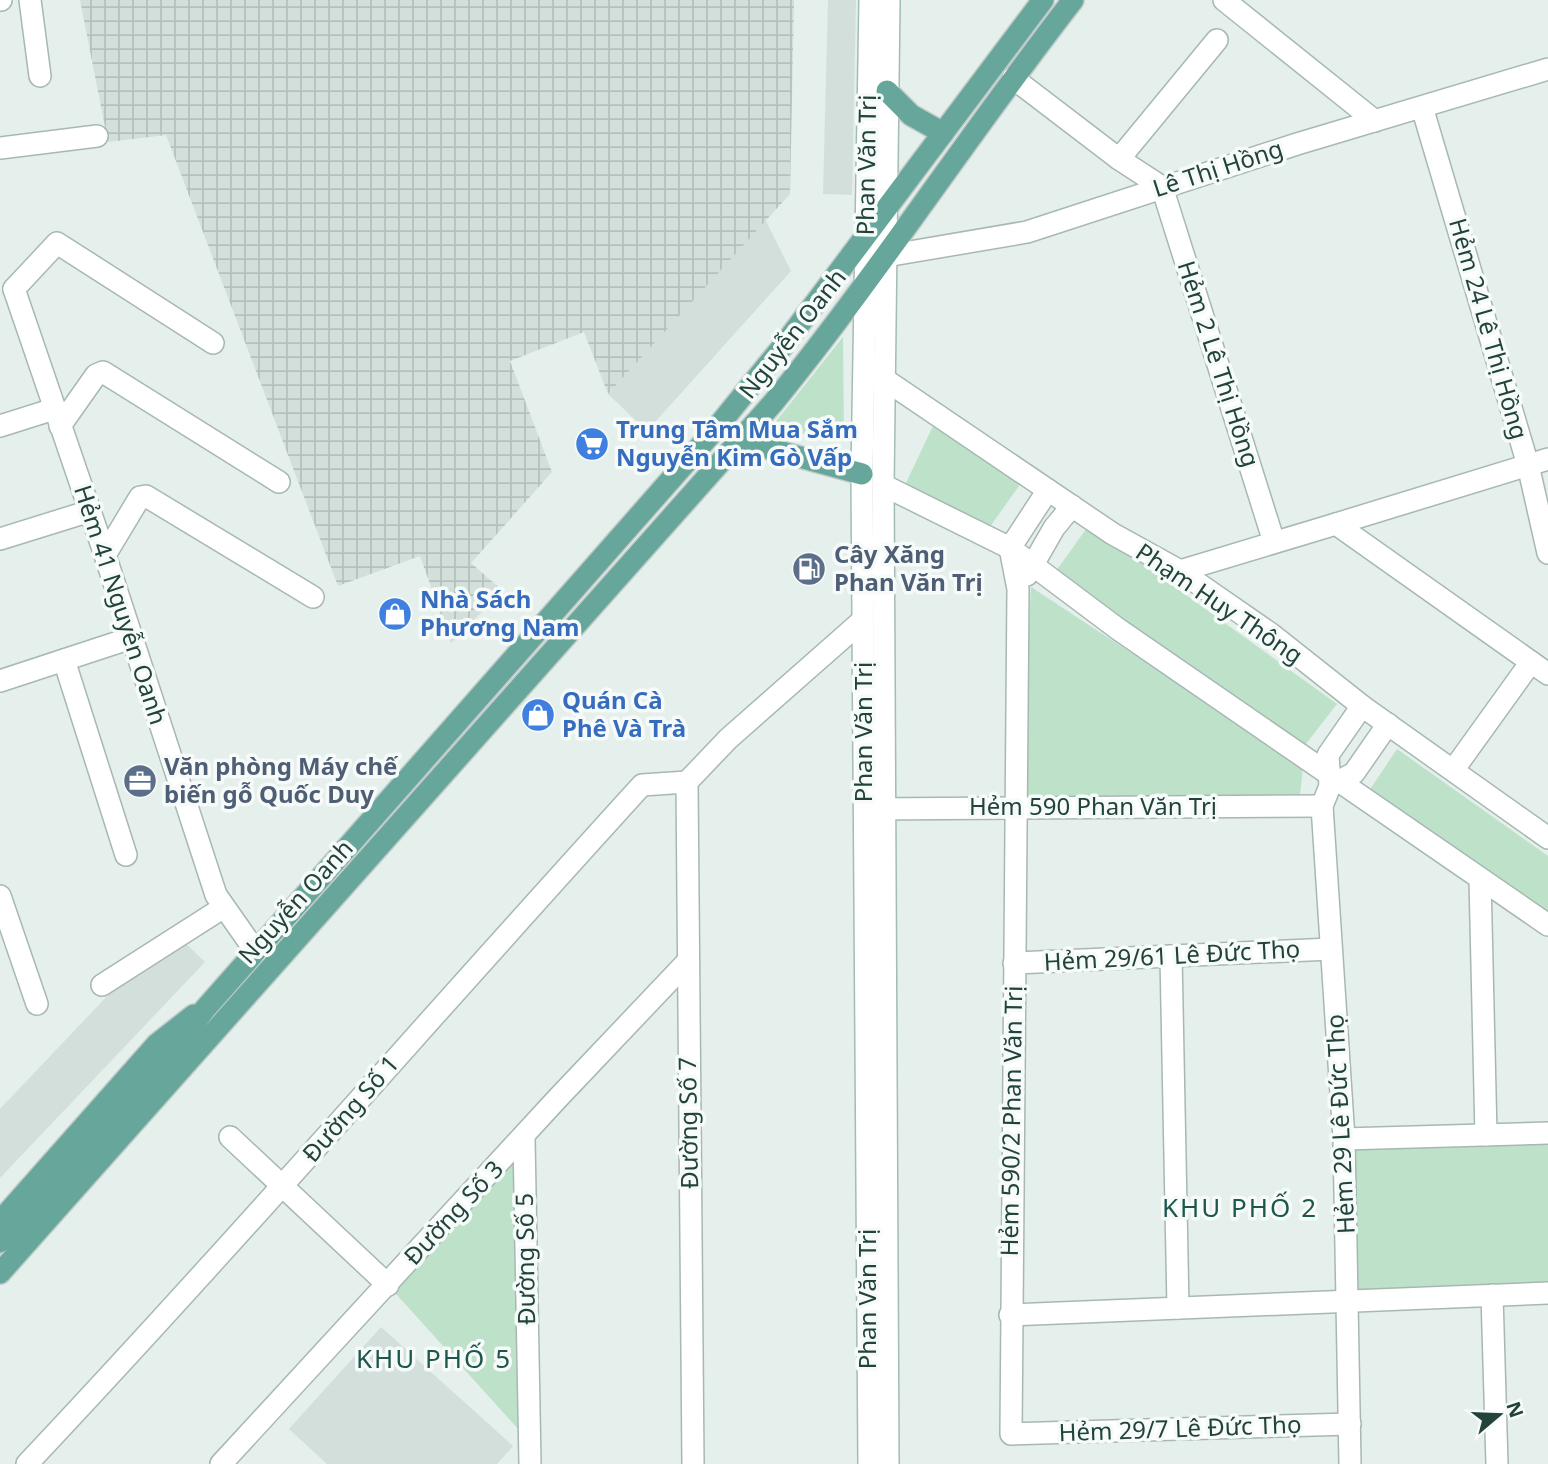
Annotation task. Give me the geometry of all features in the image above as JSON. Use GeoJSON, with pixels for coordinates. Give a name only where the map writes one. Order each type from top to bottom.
{"type":"FeatureCollection","features":[{"type":"Feature","properties":{"kind":"main road","name":"Nguyễn Oanh"},"geometry":{"type":"LineString","coordinates":[[176,1063],[205,1009],[718,426],[866,236],[1043,0]]}},
{"type":"Feature","properties":{"kind":"main road","name":"Nguyễn Oanh"},"geometry":{"type":"LineString","coordinates":[[176,1063],[221,1026],[741,441],[865,285],[1013,78],[1073,0]]}},
{"type":"Feature","properties":{"kind":"main road"},"geometry":{"type":"LineString","coordinates":[[887,91],[911,115],[943,133]]}},
{"type":"Feature","properties":{"kind":"main road"},"geometry":{"type":"LineString","coordinates":[[741,441],[862,474]]}},
{"type":"Feature","properties":{"kind":"main road","name":"Nguyễn Oanh"},"geometry":{"type":"LineString","coordinates":[[0,1221],[157,1044],[177,1026],[205,1009]]}},
{"type":"Feature","properties":{"kind":"main road","name":"Nguyễn Oanh"},"geometry":{"type":"LineString","coordinates":[[0,1290],[191,1075],[221,1026]]}},
{"type":"Feature","properties":{"kind":"main road"},"geometry":{"type":"LineString","coordinates":[[0,1242],[176,1063]]}},
{"type":"Feature","properties":{"kind":"main road"},"geometry":{"type":"LineString","coordinates":[[0,1273],[176,1063]]}},
{"type":"Feature","properties":{"kind":"street"},"geometry":{"type":"LineString","coordinates":[[30,0],[40,76]]}},
{"type":"Feature","properties":{"kind":"street","name":"Phan Văn Trị"},"geometry":{"type":"LineString","coordinates":[[870,0],[862,474],[863,621],[874,809],[888,1464]]}},
{"type":"Feature","properties":{"kind":"street","name":"Phan Văn Trị"},"geometry":{"type":"LineString","coordinates":[[869,1464],[874,809],[883,485],[889,0]]}},
{"type":"Feature","properties":{"kind":"street"},"geometry":{"type":"LineString","coordinates":[[1224,0],[1375,121]]}},
{"type":"Feature","properties":{"kind":"street"},"geometry":{"type":"LineString","coordinates":[[1119,159],[1217,40]]}},
{"type":"Feature","properties":{"kind":"street","name":"Lê Thị Hồng"},"geometry":{"type":"LineString","coordinates":[[886,256],[1027,232],[1162,187],[1548,69]]}},
{"type":"Feature","properties":{"kind":"street"},"geometry":{"type":"LineString","coordinates":[[1013,78],[1119,159],[1162,187]]}},
{"type":"Feature","properties":{"kind":"street","name":"Hẻm 24 Lê Thị Hồng"},"geometry":{"type":"LineString","coordinates":[[1422,107],[1538,462],[1548,553]]}},
{"type":"Feature","properties":{"kind":"street"},"geometry":{"type":"LineString","coordinates":[[0,148],[97,136]]}},
{"type":"Feature","properties":{"kind":"street","name":"Hẻm 2 Lê Thị Hồng"},"geometry":{"type":"LineString","coordinates":[[1162,187],[1275,542]]}},
{"type":"Feature","properties":{"kind":"street"},"geometry":{"type":"LineString","coordinates":[[7,291],[57,243],[213,344]]}},
{"type":"Feature","properties":{"kind":"street","name":"Hẻm 41 Nguyễn Oanh"},"geometry":{"type":"LineString","coordinates":[[7,291],[57,417],[90,511],[216,895],[256,952]]}},
{"type":"Feature","properties":{"kind":"street"},"geometry":{"type":"LineString","coordinates":[[0,426],[57,417],[96,375],[103,372],[279,482]]}},
{"type":"Feature","properties":{"kind":"street","name":"Phạm Huy Thông"},"geometry":{"type":"LineString","coordinates":[[884,379],[1113,534],[1180,571],[1271,634],[1362,706],[1548,838]]}},
{"type":"Feature","properties":{"kind":"street"},"geometry":{"type":"LineString","coordinates":[[1180,571],[1538,462]]}},
{"type":"Feature","properties":{"kind":"street"},"geometry":{"type":"LineString","coordinates":[[883,485],[1010,548],[1118,629],[1333,781],[1548,925]]}},
{"type":"Feature","properties":{"kind":"street"},"geometry":{"type":"LineString","coordinates":[[1010,548],[1048,490]]}},
{"type":"Feature","properties":{"kind":"street"},"geometry":{"type":"LineString","coordinates":[[105,555],[140,497],[146,496],[313,597]]}},
{"type":"Feature","properties":{"kind":"street"},"geometry":{"type":"LineString","coordinates":[[1018,589],[1054,528],[1072,506]]}},
{"type":"Feature","properties":{"kind":"street"},"geometry":{"type":"LineString","coordinates":[[0,539],[90,511]]}},
{"type":"Feature","properties":{"kind":"street"},"geometry":{"type":"LineString","coordinates":[[1336,523],[1540,668],[1454,769]]}},
{"type":"Feature","properties":{"kind":"street","name":"Hẻm 590/2 Phan Văn Trị"},"geometry":{"type":"LineString","coordinates":[[1010,548],[1018,589],[1011,1434]]}},
{"type":"Feature","properties":{"kind":"street"},"geometry":{"type":"LineString","coordinates":[[687,782],[728,739],[863,621]]}},
{"type":"Feature","properties":{"kind":"street"},"geometry":{"type":"LineString","coordinates":[[0,681],[131,638]]}},
{"type":"Feature","properties":{"kind":"street"},"geometry":{"type":"LineString","coordinates":[[64,660],[126,855]]}},
{"type":"Feature","properties":{"kind":"street"},"geometry":{"type":"LineString","coordinates":[[1333,781],[1328,755],[1362,706]]}},
{"type":"Feature","properties":{"kind":"street"},"geometry":{"type":"LineString","coordinates":[[1333,781],[1354,773],[1388,724]]}},
{"type":"Feature","properties":{"kind":"street","name":"Hẻm 29 Lê Đức Thọ"},"geometry":{"type":"LineString","coordinates":[[1333,781],[1322,806],[1344,1139],[1350,1464]]}},
{"type":"Feature","properties":{"kind":"street","name":"Đường Số 7"},"geometry":{"type":"LineString","coordinates":[[687,782],[693,1464]]}},
{"type":"Feature","properties":{"kind":"street","name":"Đường Số 1"},"geometry":{"type":"LineString","coordinates":[[27,1464],[284,1185],[448,998],[642,785],[687,782]]}},
{"type":"Feature","properties":{"kind":"street","name":"Hẻm 590 Phan Văn Trị"},"geometry":{"type":"LineString","coordinates":[[874,809],[1322,806]]}},
{"type":"Feature","properties":{"kind":"street"},"geometry":{"type":"LineString","coordinates":[[1480,879],[1486,1135]]}},
{"type":"Feature","properties":{"kind":"street"},"geometry":{"type":"LineString","coordinates":[[0,896],[37,1004]]}},
{"type":"Feature","properties":{"kind":"street"},"geometry":{"type":"LineString","coordinates":[[102,985],[224,907]]}},
{"type":"Feature","properties":{"kind":"street","name":"Hẻm 29/61 Lê Đức Thọ"},"geometry":{"type":"LineString","coordinates":[[1014,963],[1331,949]]}},
{"type":"Feature","properties":{"kind":"street"},"geometry":{"type":"LineString","coordinates":[[1171,956],[1178,1308]]}},
{"type":"Feature","properties":{"kind":"street","name":"Đường Số 3"},"geometry":{"type":"LineString","coordinates":[[221,1464],[524,1138],[556,1099],[687,962]]}},
{"type":"Feature","properties":{"kind":"street"},"geometry":{"type":"LineString","coordinates":[[1344,1139],[1548,1133]]}},
{"type":"Feature","properties":{"kind":"street"},"geometry":{"type":"LineString","coordinates":[[230,1137],[388,1284]]}},
{"type":"Feature","properties":{"kind":"street","name":"Đường Số 5"},"geometry":{"type":"LineString","coordinates":[[524,1138],[530,1464]]}},
{"type":"Feature","properties":{"kind":"street"},"geometry":{"type":"LineString","coordinates":[[1010,1315],[1548,1293]]}},
{"type":"Feature","properties":{"kind":"street"},"geometry":{"type":"LineString","coordinates":[[1492,1295],[1497,1464]]}},
{"type":"Feature","properties":{"kind":"street","name":"Hẻm 29/7 Lê Đức Thọ"},"geometry":{"type":"LineString","coordinates":[[1011,1434],[1350,1424]]}},
{"type":"Feature","properties":{"kind":"shaded area"},"geometry":{"type":"Polygon","coordinates":[[[80,0],[794,0],[790,194],[608,394],[584,332],[510,361],[552,472],[471,563],[503,591],[451,643],[420,556],[338,586],[166,135],[108,142],[80,0]]]}},
{"type":"Feature","properties":{"kind":"shaded area"},"geometry":{"type":"Polygon","coordinates":[[[828,0],[856,0],[852,195],[823,194],[828,0]]]}},
{"type":"Feature","properties":{"kind":"shaded area"},"geometry":{"type":"Polygon","coordinates":[[[765,219],[791,271],[647,431],[608,394],[765,219]]]}},
{"type":"Feature","properties":{"kind":"shaded area"},"geometry":{"type":"Polygon","coordinates":[[[171,929],[205,962],[0,1178],[0,1109],[171,929]]]}},
{"type":"Feature","properties":{"kind":"shaded area"},"geometry":{"type":"Polygon","coordinates":[[[381,1327],[513,1446],[497,1464],[327,1464],[289,1429],[381,1327]]]}},
{"type":"Feature","properties":{"kind":"green space"},"geometry":{"type":"Polygon","coordinates":[[[843,337],[844,440],[770,429],[843,337]]]}},
{"type":"Feature","properties":{"kind":"green space"},"geometry":{"type":"Polygon","coordinates":[[[934,424],[1024,479],[989,528],[905,485],[934,424]]]}},
{"type":"Feature","properties":{"kind":"green space"},"geometry":{"type":"Polygon","coordinates":[[[1089,525],[1337,704],[1302,749],[1056,571],[1089,525]]]}},
{"type":"Feature","properties":{"kind":"green space"},"geometry":{"type":"Polygon","coordinates":[[[1031,587],[1303,766],[1300,796],[1020,799],[1031,587]]]}},
{"type":"Feature","properties":{"kind":"green space"},"geometry":{"type":"Polygon","coordinates":[[[1397,749],[1548,856],[1548,918],[1367,794],[1397,749]]]}},
{"type":"Feature","properties":{"kind":"green space"},"geometry":{"type":"Polygon","coordinates":[[[1548,1133],[1548,1293],[1349,1301],[1344,1139],[1548,1133]]]}},
{"type":"Feature","properties":{"kind":"green space"},"geometry":{"type":"Polygon","coordinates":[[[524,1138],[530,1442],[388,1285],[524,1138]]]}},
{"type":"Feature","properties":{"kind":"place","name":"Trung Tâm Mua Sắm Nguyễn Kim Gò Vấp"},"geometry":{"type":"Point","coordinates":[592,444]}},
{"type":"Feature","properties":{"kind":"place","name":"Cây Xăng Phan Văn Trị"},"geometry":{"type":"Point","coordinates":[809,569]}},
{"type":"Feature","properties":{"kind":"place","name":"Nhà Sách Phương Nam"},"geometry":{"type":"Point","coordinates":[395,614]}},
{"type":"Feature","properties":{"kind":"place","name":"Quán Cà Phê Và Trà"},"geometry":{"type":"Point","coordinates":[538,715]}},
{"type":"Feature","properties":{"kind":"place","name":"Văn phòng Máy chế biến gỗ Quốc Duy"},"geometry":{"type":"Point","coordinates":[140,781]}},
{"type":"Feature","properties":{"kind":"district","name":"KHU PHỐ 2"},"geometry":{"type":"Point","coordinates":[1240,1208]}},
{"type":"Feature","properties":{"kind":"district","name":"KHU PHỐ 5"},"geometry":{"type":"Point","coordinates":[434,1359]}}]}
